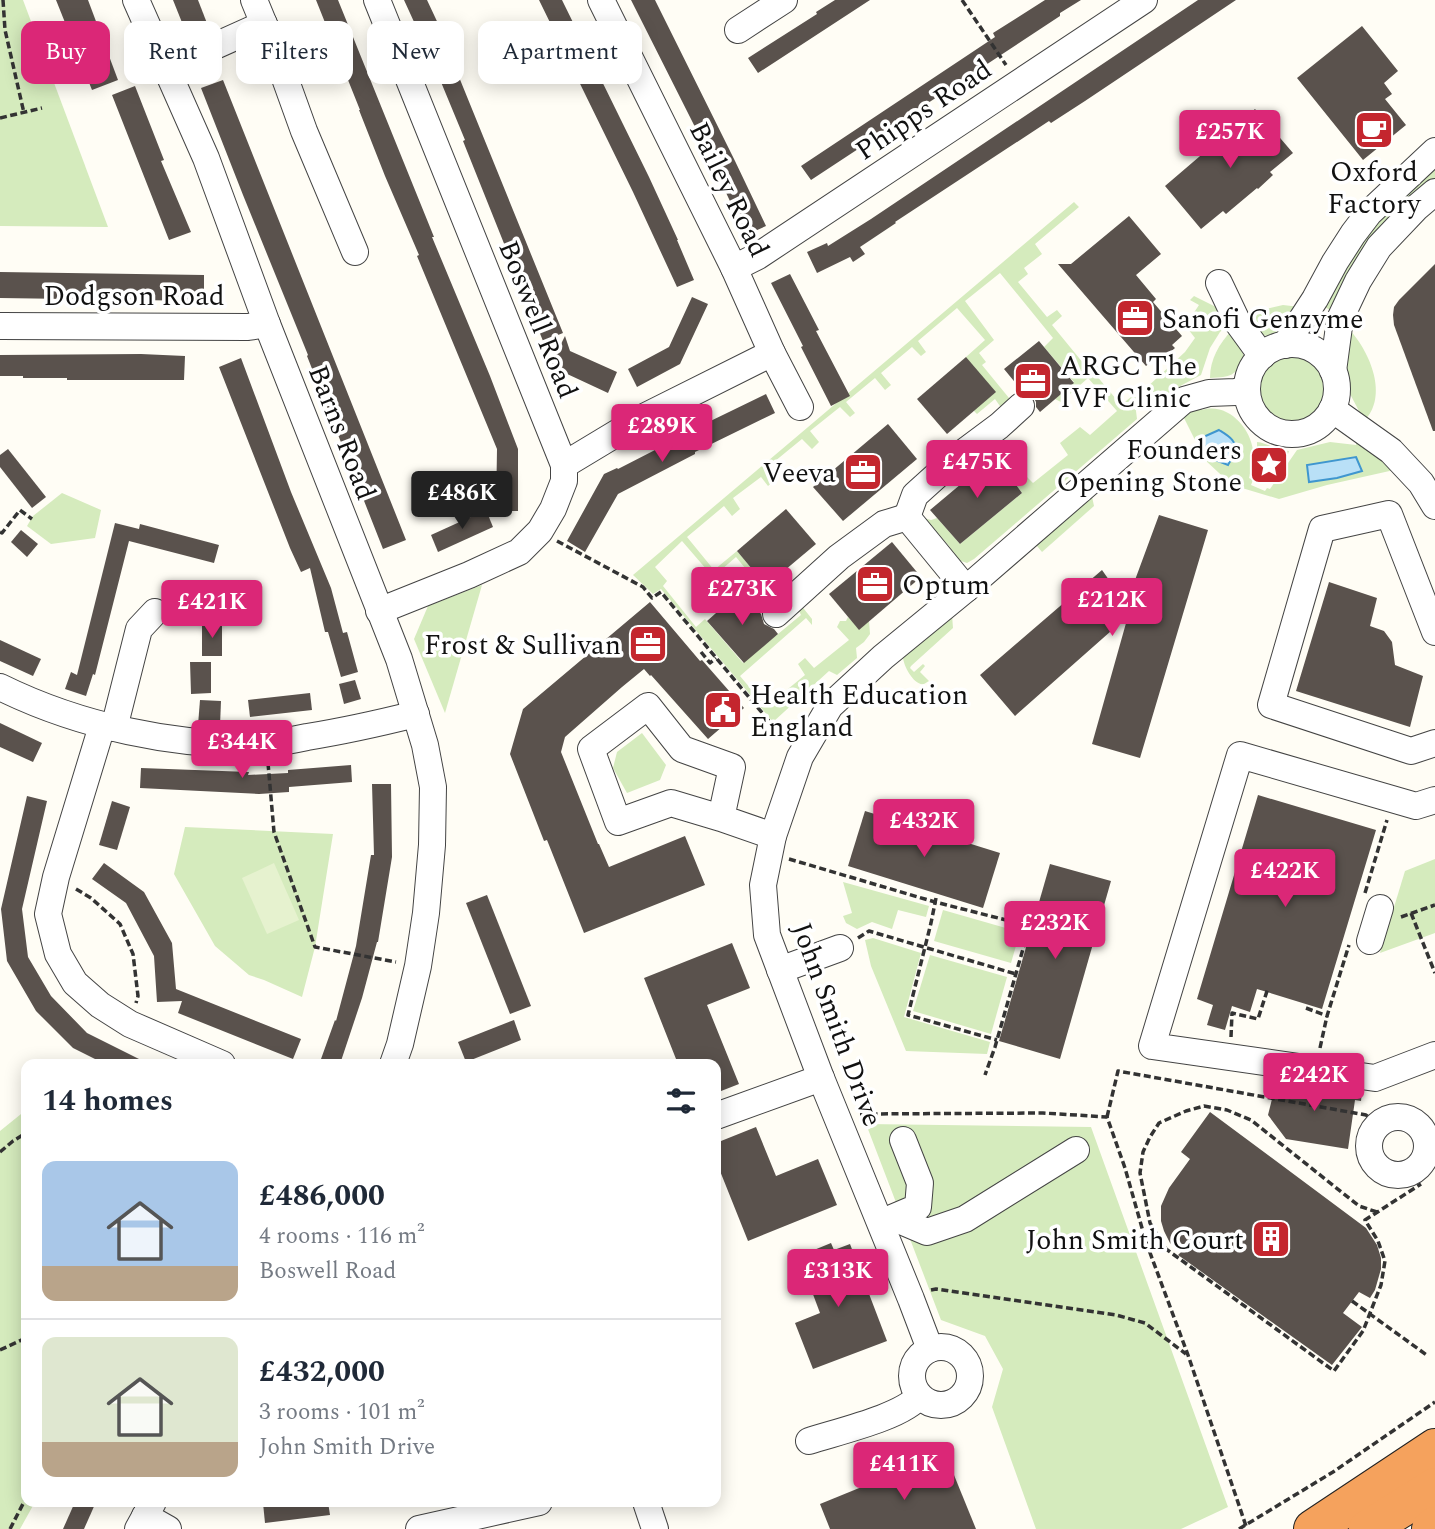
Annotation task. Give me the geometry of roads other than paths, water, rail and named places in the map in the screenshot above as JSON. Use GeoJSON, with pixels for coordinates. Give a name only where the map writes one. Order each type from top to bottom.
{"type":"FeatureCollection","features":[{"type":"Feature","properties":{"kind":"highway"},"geometry":{"type":"LineString","coordinates":[[1313,1529],[1435,1448]]}},
{"type":"Feature","properties":{"kind":"highway"},"geometry":{"type":"LineString","coordinates":[[1368,1529],[1435,1487]]}},
{"type":"Feature","properties":{"kind":"street","name":"Barns Road"},"geometry":{"type":"LineString","coordinates":[[136,0],[145,21]]}},
{"type":"Feature","properties":{"kind":"street"},"geometry":{"type":"LineString","coordinates":[[254,0],[263,21]]}},
{"type":"Feature","properties":{"kind":"street","name":"Boswell Road"},"geometry":{"type":"LineString","coordinates":[[377,0],[564,465]]}},
{"type":"Feature","properties":{"kind":"street","name":"Bailey Road"},"geometry":{"type":"LineString","coordinates":[[601,0],[800,407]]}},
{"type":"Feature","properties":{"kind":"street"},"geometry":{"type":"LineString","coordinates":[[738,30],[783,0]]}},
{"type":"Feature","properties":{"kind":"street","name":"Phipps Road"},"geometry":{"type":"LineString","coordinates":[[734,268],[758,256],[1144,0]]}},
{"type":"Feature","properties":{"kind":"street","name":"Barns Road"},"geometry":{"type":"LineString","coordinates":[[173,84],[206,158],[267,324],[399,659],[416,714],[433,787],[432,845],[426,913],[418,966],[395,1059]]}},
{"type":"Feature","properties":{"kind":"street"},"geometry":{"type":"LineString","coordinates":[[287,84],[355,252]]}},
{"type":"Feature","properties":{"kind":"street"},"geometry":{"type":"LineString","coordinates":[[1435,151],[1369,213],[1353,234],[1311,306],[1273,350],[1256,361],[1246,389],[1247,399],[1252,411],[1271,429],[1283,434],[1297,435],[1318,426],[1332,409],[1336,388],[1333,372],[1340,319],[1358,281],[1379,247],[1435,192]]}},
{"type":"Feature","properties":{"kind":"street"},"geometry":{"type":"LineString","coordinates":[[1219,283],[1238,323],[1273,350]]}},
{"type":"Feature","properties":{"kind":"street","name":"Dodgson Road"},"geometry":{"type":"LineString","coordinates":[[0,326],[248,327],[267,324]]}},
{"type":"Feature","properties":{"kind":"street"},"geometry":{"type":"LineString","coordinates":[[1273,350],[1294,344],[1310,349],[1325,360],[1333,372]]}},
{"type":"Feature","properties":{"kind":"street"},"geometry":{"type":"LineString","coordinates":[[379,611],[519,552],[540,531],[553,509],[564,481],[564,465],[642,418],[772,353]]}},
{"type":"Feature","properties":{"kind":"street","name":"John Smith Drive"},"geometry":{"type":"LineString","coordinates":[[929,1349],[887,1220],[821,1078],[767,935],[763,885],[772,845],[800,757],[830,706],[883,657],[966,589],[1184,400],[1209,393],[1246,389]]}},
{"type":"Feature","properties":{"kind":"street"},"geometry":{"type":"LineString","coordinates":[[907,517],[915,495],[1021,406]]}},
{"type":"Feature","properties":{"kind":"street"},"geometry":{"type":"LineString","coordinates":[[1332,409],[1428,480],[1435,506]]}},
{"type":"Feature","properties":{"kind":"street"},"geometry":{"type":"LineString","coordinates":[[1435,632],[1430,601],[1389,514],[1322,529],[1271,705],[1411,751],[1435,743]]}},
{"type":"Feature","properties":{"kind":"street"},"geometry":{"type":"LineString","coordinates":[[907,517],[966,589]]}},
{"type":"Feature","properties":{"kind":"street"},"geometry":{"type":"LineString","coordinates":[[776,614],[839,557],[884,524],[907,517]]}},
{"type":"Feature","properties":{"kind":"street"},"geometry":{"type":"LineString","coordinates":[[155,612],[139,629],[56,877],[48,914],[58,954],[75,983],[100,1005],[130,1024],[210,1059]]}},
{"type":"Feature","properties":{"kind":"street"},"geometry":{"type":"LineString","coordinates":[[0,687],[26,699],[108,727],[167,738],[219,743],[266,744],[350,730],[416,714]]}},
{"type":"Feature","properties":{"kind":"street"},"geometry":{"type":"LineString","coordinates":[[721,818],[732,767],[682,749],[648,706],[591,748],[618,822],[671,803],[721,818],[772,845]]}},
{"type":"Feature","properties":{"kind":"street"},"geometry":{"type":"LineString","coordinates":[[1435,800],[1416,806],[1240,755],[1152,1046],[1375,1078],[1435,1055]]}},
{"type":"Feature","properties":{"kind":"street"},"geometry":{"type":"LineString","coordinates":[[1370,942],[1380,908]]}},
{"type":"Feature","properties":{"kind":"street"},"geometry":{"type":"LineString","coordinates":[[780,970],[840,948]]}},
{"type":"Feature","properties":{"kind":"street"},"geometry":{"type":"LineString","coordinates":[[721,1114],[821,1078]]}},
{"type":"Feature","properties":{"kind":"street"},"geometry":{"type":"LineString","coordinates":[[1375,1078],[1381,1100],[1380,1124]]}},
{"type":"Feature","properties":{"kind":"street"},"geometry":{"type":"LineString","coordinates":[[1390,1118],[1405,1118],[1430,1130],[1425,1157],[1419,1166],[1406,1174],[1396,1175],[1384,1171],[1373,1160],[1370,1138],[1380,1124],[1390,1118]]}},
{"type":"Feature","properties":{"kind":"street"},"geometry":{"type":"LineString","coordinates":[[887,1220],[918,1207],[920,1183],[903,1140]]}},
{"type":"Feature","properties":{"kind":"street"},"geometry":{"type":"LineString","coordinates":[[887,1220],[928,1232],[965,1219],[1076,1150]]}},
{"type":"Feature","properties":{"kind":"street"},"geometry":{"type":"LineString","coordinates":[[940,1346],[960,1353],[974,1354],[967,1389],[961,1397],[952,1402],[933,1404],[919,1396],[912,1383],[914,1363],[929,1349],[940,1346]]}},
{"type":"Feature","properties":{"kind":"street"},"geometry":{"type":"LineString","coordinates":[[809,1441],[893,1415],[919,1396]]}},
{"type":"Feature","properties":{"kind":"street"},"geometry":{"type":"LineString","coordinates":[[419,1529],[517,1507]]}},
{"type":"Feature","properties":{"kind":"street"},"geometry":{"type":"LineString","coordinates":[[648,1507],[656,1529]]}},
{"type":"Feature","properties":{"kind":"water"},"geometry":{"type":"Polygon","coordinates":[[[1219,430],[1232,439],[1235,446],[1234,455],[1228,465],[1210,458],[1201,438],[1219,430]]]}},
{"type":"Feature","properties":{"kind":"water"},"geometry":{"type":"Polygon","coordinates":[[[1356,457],[1362,471],[1309,482],[1307,465],[1356,457]]]}},
{"type":"Feature","properties":{"kind":"place","name":"Oxford Factory"},"geometry":{"type":"Point","coordinates":[1374,130]}},
{"type":"Feature","properties":{"kind":"place","name":"Sanofi Genzyme"},"geometry":{"type":"Point","coordinates":[1135,318]}},
{"type":"Feature","properties":{"kind":"place","name":"ARGC The IVF Clinic"},"geometry":{"type":"Point","coordinates":[1033,381]}},
{"type":"Feature","properties":{"kind":"place","name":"Founders Opening Stone"},"geometry":{"type":"Point","coordinates":[1269,465]}},
{"type":"Feature","properties":{"kind":"place","name":"Veeva"},"geometry":{"type":"Point","coordinates":[863,472]}},
{"type":"Feature","properties":{"kind":"place","name":"Optum"},"geometry":{"type":"Point","coordinates":[875,584]}},
{"type":"Feature","properties":{"kind":"place","name":"Frost & Sullivan"},"geometry":{"type":"Point","coordinates":[648,644]}},
{"type":"Feature","properties":{"kind":"place","name":"Health Education England"},"geometry":{"type":"Point","coordinates":[723,710]}},
{"type":"Feature","properties":{"kind":"place","name":"John Smith Court"},"geometry":{"type":"Point","coordinates":[1271,1239]}}]}
